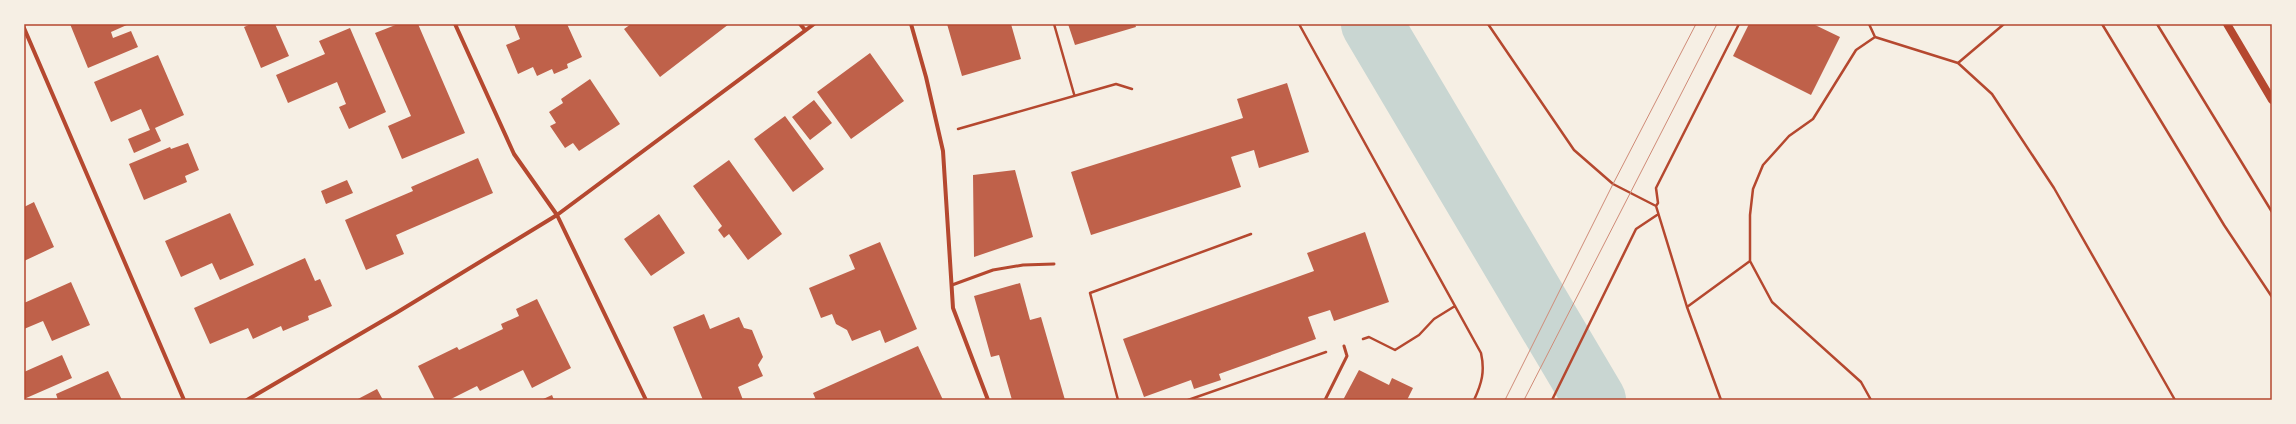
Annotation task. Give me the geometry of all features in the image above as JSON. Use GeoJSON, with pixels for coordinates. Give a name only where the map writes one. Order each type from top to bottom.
{"type":"FeatureCollection","features":[{"type":"Feature","properties":{"kind":"main road"},"geometry":{"type":"LineString","coordinates":[[2228,24],[2272,100]]}},
{"type":"Feature","properties":{"kind":"street"},"geometry":{"type":"LineString","coordinates":[[455,24],[514,154],[556,215],[646,400]]}},
{"type":"Feature","properties":{"kind":"street"},"geometry":{"type":"LineString","coordinates":[[800,24],[805,30]]}},
{"type":"Feature","properties":{"kind":"street"},"geometry":{"type":"LineString","coordinates":[[247,400],[396,313],[556,215],[814,24]]}},
{"type":"Feature","properties":{"kind":"street"},"geometry":{"type":"LineString","coordinates":[[911,24],[944,151],[953,308],[988,400]]}},
{"type":"Feature","properties":{"kind":"street"},"geometry":{"type":"LineString","coordinates":[[24,28],[184,400]]}},
{"type":"Feature","properties":{"kind":"lane"},"geometry":{"type":"LineString","coordinates":[[952,285],[993,270],[1023,265],[1054,264]]}},
{"type":"Feature","properties":{"kind":"lane"},"geometry":{"type":"LineString","coordinates":[[1325,400],[1347,356],[1344,346]]}},
{"type":"Feature","properties":{"kind":"path"},"geometry":{"type":"LineString","coordinates":[[1054,24],[1074,94]]}},
{"type":"Feature","properties":{"kind":"path"},"geometry":{"type":"LineString","coordinates":[[1299,24],[1481,353],[1484,368],[1481,386],[1474,400]]}},
{"type":"Feature","properties":{"kind":"path"},"geometry":{"type":"LineString","coordinates":[[1488,24],[1574,150],[1613,184],[1656,206]]}},
{"type":"Feature","properties":{"kind":"path"},"geometry":{"type":"LineString","coordinates":[[1721,400],[1687,307],[1657,215],[1656,206],[1658,203],[1656,188],[1739,24]]}},
{"type":"Feature","properties":{"kind":"path"},"geometry":{"type":"LineString","coordinates":[[1869,24],[1875,37],[1958,63],[1992,94],[2054,188],[2175,400]]}},
{"type":"Feature","properties":{"kind":"path"},"geometry":{"type":"LineString","coordinates":[[1958,63],[2004,24]]}},
{"type":"Feature","properties":{"kind":"path"},"geometry":{"type":"LineString","coordinates":[[2102,24],[2224,225],[2272,297]]}},
{"type":"Feature","properties":{"kind":"path"},"geometry":{"type":"LineString","coordinates":[[2157,24],[2272,212]]}},
{"type":"Feature","properties":{"kind":"path"},"geometry":{"type":"LineString","coordinates":[[1871,400],[1861,382],[1772,302],[1750,261],[1750,215],[1753,189],[1763,165],[1789,136],[1813,118],[1856,50],[1875,37]]}},
{"type":"Feature","properties":{"kind":"path"},"geometry":{"type":"LineString","coordinates":[[940,134],[1074,94],[1116,84],[1132,89]]}},
{"type":"Feature","properties":{"kind":"path"},"geometry":{"type":"LineString","coordinates":[[1552,400],[1636,229],[1657,215]]}},
{"type":"Feature","properties":{"kind":"path"},"geometry":{"type":"LineString","coordinates":[[1118,400],[1090,293],[1251,234]]}},
{"type":"Feature","properties":{"kind":"path"},"geometry":{"type":"LineString","coordinates":[[1687,307],[1750,261]]}},
{"type":"Feature","properties":{"kind":"building"},"geometry":{"type":"Polygon","coordinates":[[[70,24],[129,24],[111,32],[113,38],[131,31],[138,47],[88,68],[70,24]]]}},
{"type":"Feature","properties":{"kind":"building"},"geometry":{"type":"Polygon","coordinates":[[[251,24],[275,24],[289,56],[261,68],[244,27],[251,24]]]}},
{"type":"Feature","properties":{"kind":"building"},"geometry":{"type":"Polygon","coordinates":[[[398,24],[418,24],[465,133],[402,159],[388,126],[411,116],[375,33],[398,24]]]}},
{"type":"Feature","properties":{"kind":"building"},"geometry":{"type":"Polygon","coordinates":[[[514,24],[567,24],[582,57],[567,64],[568,68],[554,74],[552,69],[537,76],[533,67],[518,74],[506,45],[520,39],[514,24]]]}},
{"type":"Feature","properties":{"kind":"building"},"geometry":{"type":"Polygon","coordinates":[[[631,24],[729,24],[660,77],[624,29],[631,24]]]}},
{"type":"Feature","properties":{"kind":"building"},"geometry":{"type":"Polygon","coordinates":[[[947,24],[1011,24],[1021,59],[962,76],[947,24]]]}},
{"type":"Feature","properties":{"kind":"building"},"geometry":{"type":"Polygon","coordinates":[[[1068,24],[1135,24],[1136,27],[1075,45],[1068,24]]]}},
{"type":"Feature","properties":{"kind":"building"},"geometry":{"type":"Polygon","coordinates":[[[1749,24],[1813,24],[1840,37],[1811,95],[1733,56],[1749,24]]]}},
{"type":"Feature","properties":{"kind":"building"},"geometry":{"type":"Polygon","coordinates":[[[350,28],[386,112],[349,129],[339,107],[346,104],[337,82],[288,103],[276,75],[325,54],[319,41],[350,28]]]}},
{"type":"Feature","properties":{"kind":"building"},"geometry":{"type":"Polygon","coordinates":[[[870,53],[904,101],[851,139],[817,92],[870,53]]]}},
{"type":"Feature","properties":{"kind":"building"},"geometry":{"type":"Polygon","coordinates":[[[158,55],[184,115],[155,128],[161,141],[134,153],[128,139],[150,130],[141,109],[111,122],[94,82],[158,55]]]}},
{"type":"Feature","properties":{"kind":"building"},"geometry":{"type":"Polygon","coordinates":[[[590,79],[620,124],[579,151],[573,143],[565,148],[550,126],[556,123],[549,112],[563,103],[561,99],[590,79]]]}},
{"type":"Feature","properties":{"kind":"building"},"geometry":{"type":"Polygon","coordinates":[[[1287,83],[1309,152],[1259,168],[1254,150],[1231,157],[1241,187],[1091,235],[1071,172],[1243,118],[1237,99],[1287,83]]]}},
{"type":"Feature","properties":{"kind":"building"},"geometry":{"type":"Polygon","coordinates":[[[814,100],[832,123],[810,140],[792,117],[814,100]]]}},
{"type":"Feature","properties":{"kind":"building"},"geometry":{"type":"Polygon","coordinates":[[[785,116],[824,169],[793,192],[754,139],[785,116]]]}},
{"type":"Feature","properties":{"kind":"building"},"geometry":{"type":"Polygon","coordinates":[[[188,143],[199,170],[185,176],[187,182],[144,200],[129,164],[170,147],[171,149],[188,143]]]}},
{"type":"Feature","properties":{"kind":"building"},"geometry":{"type":"Polygon","coordinates":[[[478,158],[493,193],[396,235],[404,254],[366,270],[345,220],[413,191],[411,187],[478,158]]]}},
{"type":"Feature","properties":{"kind":"building"},"geometry":{"type":"Polygon","coordinates":[[[729,160],[782,234],[748,260],[729,234],[724,238],[718,230],[722,226],[693,186],[729,160]]]}},
{"type":"Feature","properties":{"kind":"building"},"geometry":{"type":"Polygon","coordinates":[[[1015,170],[1033,237],[974,257],[973,175],[1015,170]]]}},
{"type":"Feature","properties":{"kind":"building"},"geometry":{"type":"Polygon","coordinates":[[[347,180],[353,193],[326,204],[321,191],[347,180]]]}},
{"type":"Feature","properties":{"kind":"building"},"geometry":{"type":"Polygon","coordinates":[[[34,202],[54,247],[24,261],[24,207],[34,202]]]}},
{"type":"Feature","properties":{"kind":"building"},"geometry":{"type":"Polygon","coordinates":[[[230,213],[254,265],[220,280],[212,263],[181,277],[165,241],[230,213]]]}},
{"type":"Feature","properties":{"kind":"building"},"geometry":{"type":"Polygon","coordinates":[[[659,214],[685,253],[651,276],[624,239],[659,214]]]}},
{"type":"Feature","properties":{"kind":"building"},"geometry":{"type":"Polygon","coordinates":[[[1365,232],[1389,302],[1334,321],[1330,310],[1308,317],[1316,339],[1219,374],[1221,380],[1194,389],[1191,380],[1144,397],[1123,339],[1314,271],[1307,253],[1365,232]]]}},
{"type":"Feature","properties":{"kind":"building"},"geometry":{"type":"Polygon","coordinates":[[[880,242],[917,329],[885,343],[880,330],[852,341],[847,330],[836,324],[832,314],[821,318],[809,288],[855,269],[849,255],[880,242]]]}},
{"type":"Feature","properties":{"kind":"building"},"geometry":{"type":"Polygon","coordinates":[[[305,258],[315,281],[320,279],[332,306],[308,316],[309,320],[283,331],[281,326],[253,339],[248,328],[210,344],[194,308],[305,258]]]}},
{"type":"Feature","properties":{"kind":"building"},"geometry":{"type":"Polygon","coordinates":[[[71,282],[90,325],[52,341],[43,321],[24,329],[24,303],[71,282]]]}},
{"type":"Feature","properties":{"kind":"building"},"geometry":{"type":"Polygon","coordinates":[[[1020,283],[1030,320],[1041,317],[1065,400],[1012,400],[999,355],[991,357],[974,296],[1020,283]]]}},
{"type":"Feature","properties":{"kind":"building"},"geometry":{"type":"Polygon","coordinates":[[[537,299],[571,368],[532,388],[523,370],[480,391],[477,386],[449,400],[435,400],[418,366],[457,347],[459,350],[503,329],[501,324],[519,316],[516,309],[537,299]]]}},
{"type":"Feature","properties":{"kind":"building"},"geometry":{"type":"Polygon","coordinates":[[[704,314],[710,329],[739,317],[744,328],[752,330],[763,357],[758,365],[763,376],[738,387],[743,400],[703,400],[673,327],[704,314]]]}},
{"type":"Feature","properties":{"kind":"building"},"geometry":{"type":"Polygon","coordinates":[[[918,346],[943,400],[816,400],[813,393],[918,346]]]}},
{"type":"Feature","properties":{"kind":"building"},"geometry":{"type":"Polygon","coordinates":[[[62,355],[72,378],[24,399],[24,372],[62,355]]]}},
{"type":"Feature","properties":{"kind":"building"},"geometry":{"type":"Polygon","coordinates":[[[1359,370],[1389,385],[1392,378],[1413,388],[1407,400],[1343,400],[1359,370]]]}},
{"type":"Feature","properties":{"kind":"building"},"geometry":{"type":"Polygon","coordinates":[[[108,371],[122,400],[58,400],[56,394],[108,371]]]}},
{"type":"Feature","properties":{"kind":"building"},"geometry":{"type":"Polygon","coordinates":[[[377,389],[383,400],[356,400],[377,389]]]}},
{"type":"Feature","properties":{"kind":"building"},"geometry":{"type":"Polygon","coordinates":[[[552,395],[554,400],[541,400],[552,395]]]}},
{"type":"Feature","properties":{"kind":"waterway"},"geometry":{"type":"LineString","coordinates":[[1372,24],[1595,400]]}},
{"type":"Feature","properties":{"kind":"tram line"},"geometry":{"type":"LineString","coordinates":[[1505,400],[1613,184],[1696,24]]}},
{"type":"Feature","properties":{"kind":"tram line"},"geometry":{"type":"LineString","coordinates":[[1524,400],[1717,24]]}}]}
